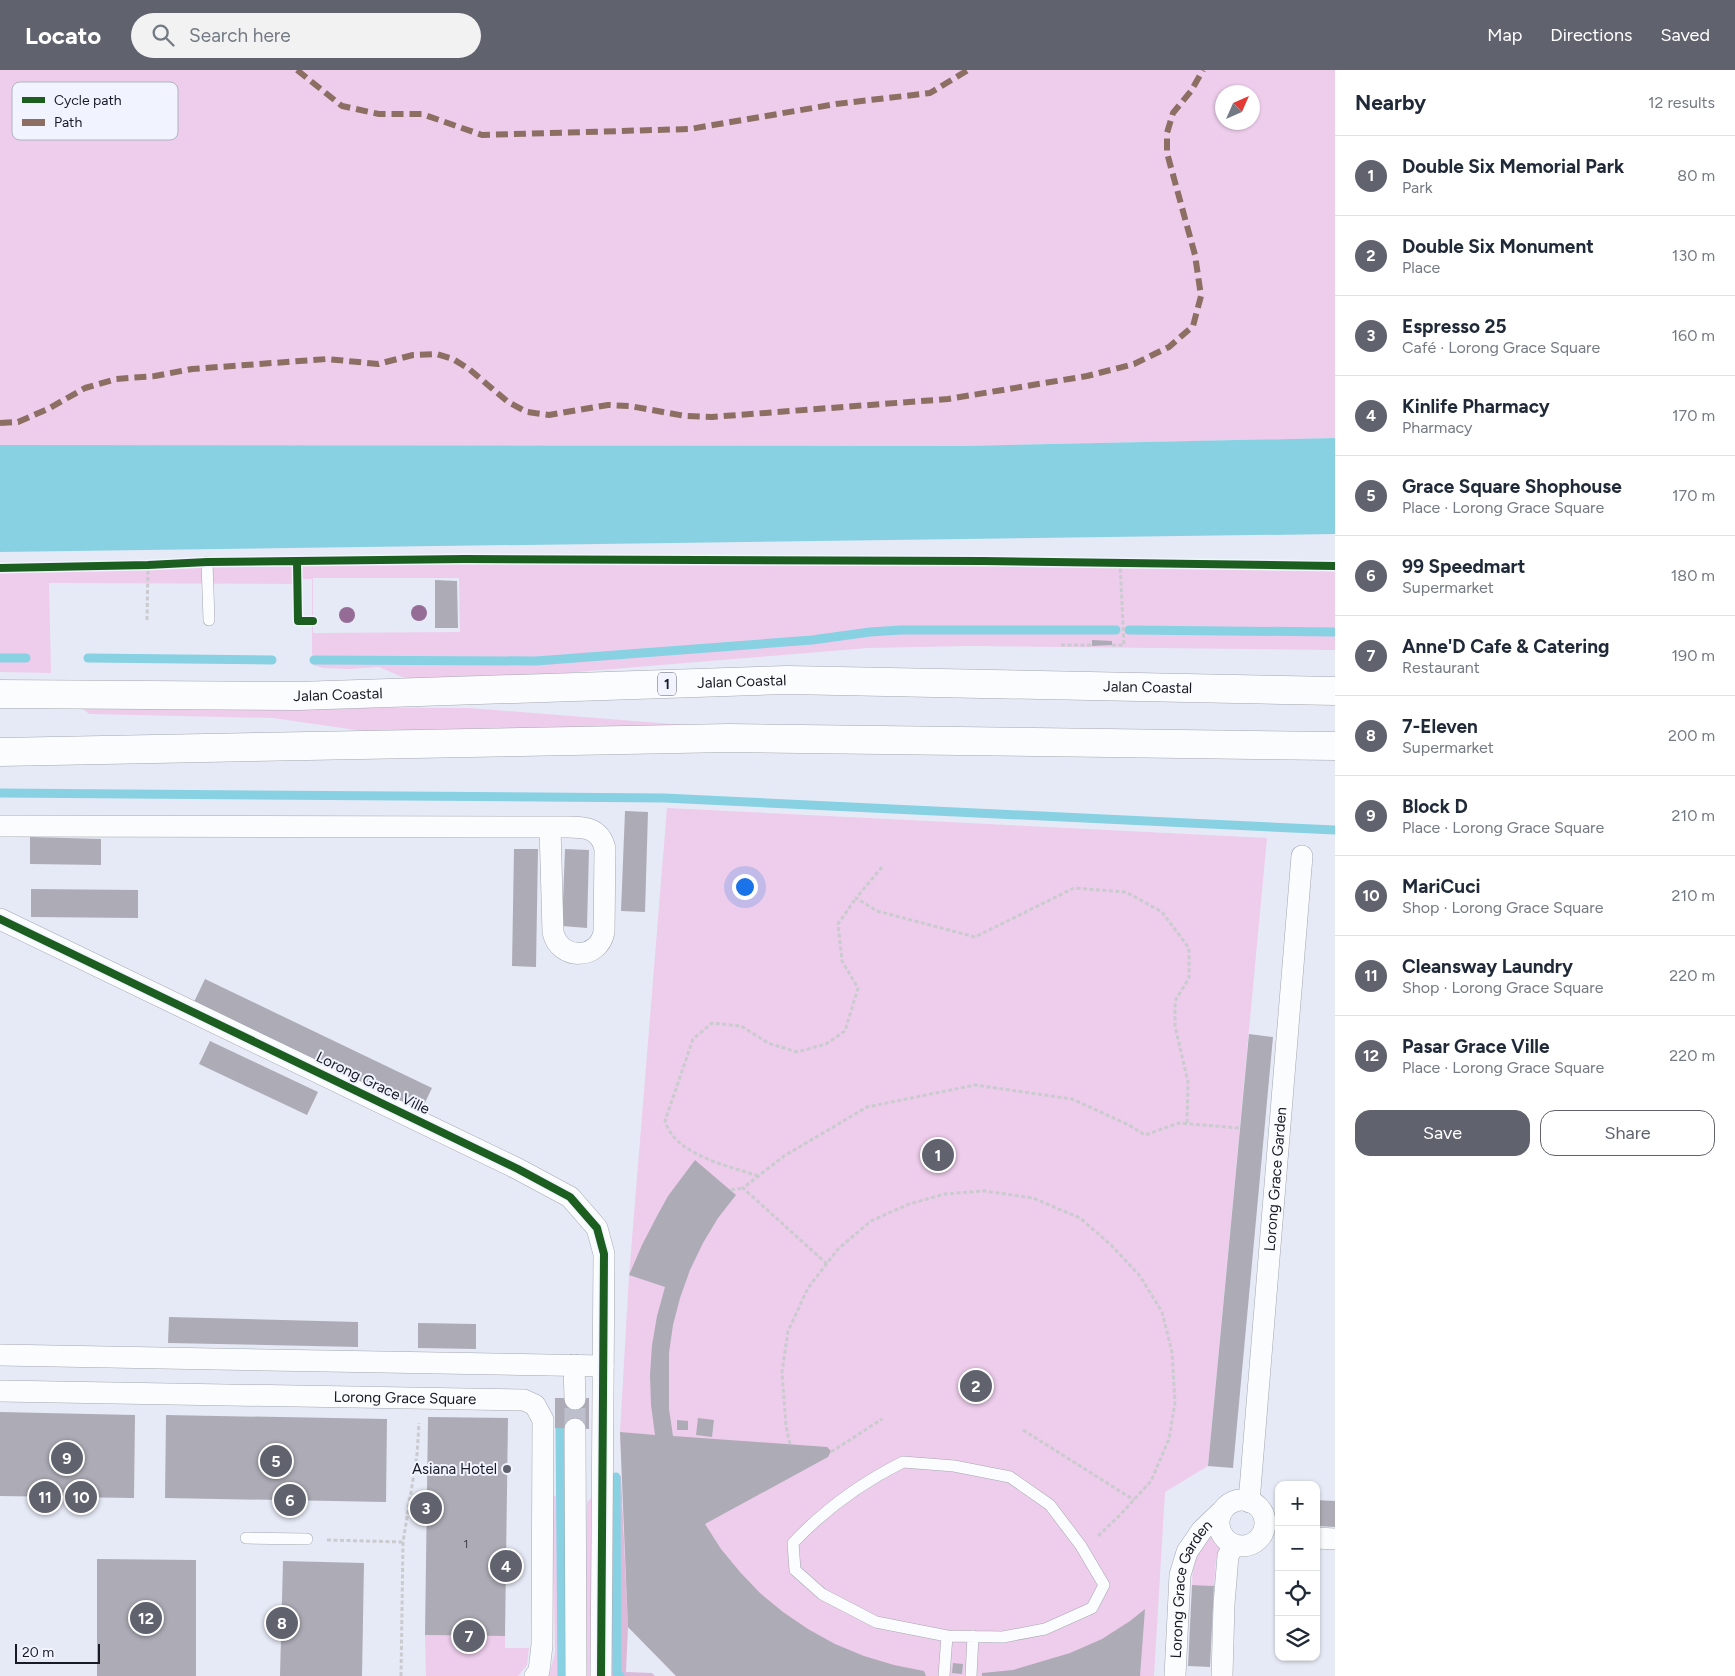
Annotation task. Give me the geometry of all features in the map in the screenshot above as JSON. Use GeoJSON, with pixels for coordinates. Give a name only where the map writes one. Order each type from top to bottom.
{"type":"FeatureCollection","features":[{"type":"Feature","properties":{"kind":"highway","name":"Jalan Coastal"},"geometry":{"type":"LineString","coordinates":[[0,694],[298,696],[788,680],[1335,691]]}},
{"type":"Feature","properties":{"kind":"highway"},"geometry":{"type":"LineString","coordinates":[[0,752],[729,738],[1335,746]]}},
{"type":"Feature","properties":{"kind":"street"},"geometry":{"type":"LineString","coordinates":[[0,826],[550,828],[591,829],[599,834],[605,849],[604,932],[598,946],[591,950],[583,952],[567,951],[560,947],[555,940],[553,932],[550,828]]}},
{"type":"Feature","properties":{"kind":"street","name":"Lorong Grace Garden"},"geometry":{"type":"LineString","coordinates":[[1249,1502],[1302,856]]}},
{"type":"Feature","properties":{"kind":"street","name":"Lorong Grace Ville"},"geometry":{"type":"LineString","coordinates":[[0,919],[518,1169],[570,1197],[597,1228],[604,1254],[601,1676]]}},
{"type":"Feature","properties":{"kind":"street"},"geometry":{"type":"LineString","coordinates":[[0,1354],[603,1366]]}},
{"type":"Feature","properties":{"kind":"street"},"geometry":{"type":"LineString","coordinates":[[574,1365],[575,1399]]}},
{"type":"Feature","properties":{"kind":"street","name":"Lorong Grace Square"},"geometry":{"type":"LineString","coordinates":[[0,1391],[524,1400],[535,1405],[543,1420],[542,1645],[538,1671],[535,1676]]}},
{"type":"Feature","properties":{"kind":"street"},"geometry":{"type":"LineString","coordinates":[[575,1429],[576,1676]]}},
{"type":"Feature","properties":{"kind":"street"},"geometry":{"type":"LineString","coordinates":[[575,1469],[603,1469]]}},
{"type":"Feature","properties":{"kind":"street","name":"Lorong Grace Garden"},"geometry":{"type":"LineString","coordinates":[[1175,1676],[1180,1575],[1187,1552],[1202,1530],[1233,1502],[1241,1500],[1255,1505],[1263,1516],[1264,1529],[1270,1536],[1242,1546],[1228,1542],[1220,1531],[1219,1524],[1222,1512]]}},
{"type":"Feature","properties":{"kind":"street"},"geometry":{"type":"LineString","coordinates":[[1320,1538],[1335,1539]]}},
{"type":"Feature","properties":{"kind":"street","name":"Lorong Grace Garden"},"geometry":{"type":"LineString","coordinates":[[1222,1676],[1224,1604],[1228,1556],[1234,1545]]}},
{"type":"Feature","properties":{"kind":"lane"},"geometry":{"type":"LineString","coordinates":[[207,562],[209,620]]}},
{"type":"Feature","properties":{"kind":"lane"},"geometry":{"type":"LineString","coordinates":[[903,1462],[954,1466],[1010,1477],[1050,1505],[1083,1549],[1104,1585],[1092,1608],[1045,1629],[1003,1637],[947,1636],[876,1622],[822,1594],[795,1570],[793,1543],[811,1523],[876,1475],[903,1462]]}},
{"type":"Feature","properties":{"kind":"lane"},"geometry":{"type":"LineString","coordinates":[[246,1538],[307,1539]]}},
{"type":"Feature","properties":{"kind":"lane"},"geometry":{"type":"LineString","coordinates":[[944,1676],[947,1636]]}},
{"type":"Feature","properties":{"kind":"lane"},"geometry":{"type":"LineString","coordinates":[[971,1676],[973,1636]]}},
{"type":"Feature","properties":{"kind":"path"},"geometry":{"type":"LineString","coordinates":[[1111,563],[1130,563]]}},
{"type":"Feature","properties":{"kind":"path"},"geometry":{"type":"LineString","coordinates":[[1112,645],[1124,645],[1120,563]]}},
{"type":"Feature","properties":{"kind":"path"},"geometry":{"type":"LineString","coordinates":[[147,620],[148,565]]}},
{"type":"Feature","properties":{"kind":"path"},"geometry":{"type":"LineString","coordinates":[[138,566],[158,565]]}},
{"type":"Feature","properties":{"kind":"path"},"geometry":{"type":"LineString","coordinates":[[1062,645],[1092,645]]}},
{"type":"Feature","properties":{"kind":"path"},"geometry":{"type":"LineString","coordinates":[[758,1176],[693,1153],[677,1142],[668,1131],[665,1121],[693,1039],[712,1023],[741,1026],[768,1043],[797,1052],[826,1044],[845,1031],[858,988],[842,961],[838,924],[856,898],[882,867]]}},
{"type":"Feature","properties":{"kind":"path"},"geometry":{"type":"LineString","coordinates":[[856,898],[877,911],[975,937],[1074,888],[1126,892],[1162,912],[1189,948],[1189,978],[1175,1001],[1175,1026],[1188,1082],[1187,1124]]}},
{"type":"Feature","properties":{"kind":"path"},"geometry":{"type":"LineString","coordinates":[[731,1190],[743,1188],[784,1156],[867,1107],[975,1085],[1072,1098],[1129,1125],[1145,1135],[1179,1123],[1239,1128]]}},
{"type":"Feature","properties":{"kind":"path"},"geometry":{"type":"LineString","coordinates":[[743,1188],[827,1264]]}},
{"type":"Feature","properties":{"kind":"path"},"geometry":{"type":"LineString","coordinates":[[790,1444],[786,1426],[782,1372],[788,1331],[808,1288],[838,1250],[871,1222],[909,1204],[945,1194],[984,1191],[1033,1198],[1080,1218],[1111,1245],[1140,1276],[1162,1312],[1172,1352],[1175,1402],[1169,1439],[1151,1481],[1120,1515],[1083,1549]]}},
{"type":"Feature","properties":{"kind":"path"},"geometry":{"type":"LineString","coordinates":[[830,1452],[882,1419]]}},
{"type":"Feature","properties":{"kind":"path"},"geometry":{"type":"LineString","coordinates":[[401,1676],[403,1542],[417,1455],[419,1421]]}},
{"type":"Feature","properties":{"kind":"path"},"geometry":{"type":"LineString","coordinates":[[1023,1430],[1134,1500]]}},
{"type":"Feature","properties":{"kind":"path"},"geometry":{"type":"LineString","coordinates":[[307,1539],[403,1542]]}},
{"type":"Feature","properties":{"kind":"shaded area"},"geometry":{"type":"Polygon","coordinates":[[[0,70],[1335,70],[1335,438],[963,446],[0,445],[0,70]]]}},
{"type":"Feature","properties":{"kind":"shaded area"},"geometry":{"type":"Polygon","coordinates":[[[466,564],[984,565],[1335,571],[1335,650],[969,646],[868,648],[535,677],[409,680],[379,667],[350,669],[323,668],[313,665],[312,579],[292,579],[292,584],[49,583],[51,673],[0,672],[0,572],[466,564]],[[313,578],[313,633],[460,632],[459,578],[313,578]]]}},
{"type":"Feature","properties":{"kind":"shaded area"},"geometry":{"type":"Polygon","coordinates":[[[79,706],[469,708],[899,742],[363,731],[273,718],[89,714],[79,706]]]}},
{"type":"Feature","properties":{"kind":"shaded area"},"geometry":{"type":"Polygon","coordinates":[[[667,808],[1267,838],[1208,1466],[1165,1492],[1154,1676],[676,1676],[628,1627],[620,1432],[629,1276],[667,808]]]}},
{"type":"Feature","properties":{"kind":"shaded area"},"geometry":{"type":"Polygon","coordinates":[[[608,1476],[621,1476],[628,1627],[626,1672],[652,1673],[655,1676],[610,1676],[608,1476]]]}},
{"type":"Feature","properties":{"kind":"shaded area"},"geometry":{"type":"Polygon","coordinates":[[[565,1495],[565,1676],[549,1676],[555,1653],[552,1496],[565,1495]]]}},
{"type":"Feature","properties":{"kind":"shaded area"},"geometry":{"type":"Polygon","coordinates":[[[591,1498],[594,1500],[593,1676],[585,1676],[587,1502],[591,1498]]]}},
{"type":"Feature","properties":{"kind":"shaded area"},"geometry":{"type":"Polygon","coordinates":[[[1211,1537],[1217,1538],[1223,1548],[1221,1554],[1216,1559],[1214,1586],[1192,1585],[1197,1552],[1205,1541],[1211,1537]]]}},
{"type":"Feature","properties":{"kind":"shaded area"},"geometry":{"type":"Polygon","coordinates":[[[425,1635],[505,1636],[505,1648],[529,1648],[527,1665],[518,1676],[426,1676],[425,1635]]]}},
{"type":"Feature","properties":{"kind":"water"},"geometry":{"type":"Polygon","coordinates":[[[1335,438],[1335,534],[0,552],[0,445],[963,446],[1335,438]]]}},
{"type":"Feature","properties":{"kind":"building"},"geometry":{"type":"Polygon","coordinates":[[[435,580],[457,581],[458,628],[435,628],[435,580]]]}},
{"type":"Feature","properties":{"kind":"building"},"geometry":{"type":"Polygon","coordinates":[[[1092,640],[1112,641],[1112,645],[1092,646],[1092,640]]]}},
{"type":"Feature","properties":{"kind":"building"},"geometry":{"type":"Polygon","coordinates":[[[625,811],[648,812],[645,912],[621,911],[625,811]]]}},
{"type":"Feature","properties":{"kind":"building"},"geometry":{"type":"Polygon","coordinates":[[[30,837],[101,839],[101,865],[30,864],[30,837]]]}},
{"type":"Feature","properties":{"kind":"building"},"geometry":{"type":"Polygon","coordinates":[[[514,849],[538,849],[536,967],[512,966],[514,849]]]}},
{"type":"Feature","properties":{"kind":"building"},"geometry":{"type":"Polygon","coordinates":[[[565,849],[589,850],[587,928],[562,926],[565,849]]]}},
{"type":"Feature","properties":{"kind":"building"},"geometry":{"type":"Polygon","coordinates":[[[31,889],[138,890],[138,918],[31,917],[31,889]]]}},
{"type":"Feature","properties":{"kind":"building"},"geometry":{"type":"Polygon","coordinates":[[[205,979],[432,1088],[420,1113],[193,1004],[205,979]]]}},
{"type":"Feature","properties":{"kind":"building"},"geometry":{"type":"Polygon","coordinates":[[[1249,1034],[1273,1037],[1233,1468],[1208,1466],[1249,1034]]]}},
{"type":"Feature","properties":{"kind":"building"},"geometry":{"type":"Polygon","coordinates":[[[210,1041],[318,1092],[307,1115],[199,1064],[210,1041]]]}},
{"type":"Feature","properties":{"kind":"building"},"geometry":{"type":"Polygon","coordinates":[[[695,1160],[736,1195],[718,1218],[703,1243],[690,1270],[680,1298],[673,1325],[669,1353],[669,1409],[673,1436],[827,1447],[831,1451],[828,1457],[705,1524],[721,1549],[740,1572],[760,1593],[783,1612],[835,1644],[864,1656],[924,1671],[926,1676],[676,1676],[628,1627],[620,1432],[655,1435],[650,1375],[652,1345],[665,1287],[629,1275],[642,1245],[668,1196],[695,1160]]]}},
{"type":"Feature","properties":{"kind":"building"},"geometry":{"type":"Polygon","coordinates":[[[169,1317],[358,1322],[358,1347],[168,1343],[169,1317]]]}},
{"type":"Feature","properties":{"kind":"building"},"geometry":{"type":"Polygon","coordinates":[[[418,1323],[476,1324],[476,1349],[418,1348],[418,1323]]]}},
{"type":"Feature","properties":{"kind":"building"},"geometry":{"type":"Polygon","coordinates":[[[555,1398],[589,1398],[589,1429],[555,1428],[555,1398]]]}},
{"type":"Feature","properties":{"kind":"building"},"geometry":{"type":"Polygon","coordinates":[[[0,1412],[135,1415],[134,1498],[0,1496],[0,1412]]]}},
{"type":"Feature","properties":{"kind":"building"},"geometry":{"type":"Polygon","coordinates":[[[166,1415],[387,1419],[386,1502],[165,1498],[166,1415]]]}},
{"type":"Feature","properties":{"kind":"building"},"geometry":{"type":"Polygon","coordinates":[[[428,1417],[508,1418],[505,1636],[425,1635],[428,1417]]]}},
{"type":"Feature","properties":{"kind":"building"},"geometry":{"type":"Polygon","coordinates":[[[698,1418],[714,1420],[712,1437],[696,1435],[698,1418]]]}},
{"type":"Feature","properties":{"kind":"building"},"geometry":{"type":"Polygon","coordinates":[[[677,1420],[688,1421],[688,1430],[677,1430],[677,1420]]]}},
{"type":"Feature","properties":{"kind":"building"},"geometry":{"type":"Polygon","coordinates":[[[1320,1500],[1335,1501],[1335,1527],[1320,1526],[1320,1500]]]}},
{"type":"Feature","properties":{"kind":"building"},"geometry":{"type":"Polygon","coordinates":[[[97,1559],[196,1560],[196,1676],[97,1676],[97,1559]]]}},
{"type":"Feature","properties":{"kind":"building"},"geometry":{"type":"Polygon","coordinates":[[[283,1561],[364,1563],[362,1676],[280,1676],[283,1561]]]}},
{"type":"Feature","properties":{"kind":"building"},"geometry":{"type":"Polygon","coordinates":[[[1192,1585],[1214,1586],[1210,1667],[1188,1666],[1192,1585]]]}},
{"type":"Feature","properties":{"kind":"building"},"geometry":{"type":"Polygon","coordinates":[[[1145,1609],[1140,1676],[982,1676],[982,1673],[1013,1670],[1070,1653],[1102,1639],[1145,1609]]]}},
{"type":"Feature","properties":{"kind":"building"},"geometry":{"type":"Polygon","coordinates":[[[953,1663],[963,1664],[962,1674],[952,1673],[953,1663]]]}},
{"type":"Feature","properties":{"kind":"waterway"},"geometry":{"type":"LineString","coordinates":[[314,660],[536,661],[812,640],[901,630],[1116,630]]}},
{"type":"Feature","properties":{"kind":"waterway"},"geometry":{"type":"LineString","coordinates":[[1129,630],[1335,632]]}},
{"type":"Feature","properties":{"kind":"waterway"},"geometry":{"type":"LineString","coordinates":[[0,658],[26,658]]}},
{"type":"Feature","properties":{"kind":"waterway"},"geometry":{"type":"LineString","coordinates":[[88,658],[272,660]]}},
{"type":"Feature","properties":{"kind":"waterway"},"geometry":{"type":"LineString","coordinates":[[0,793],[664,798],[1335,830]]}},
{"type":"Feature","properties":{"kind":"waterway"},"geometry":{"type":"LineString","coordinates":[[560,1428],[562,1676]]}},
{"type":"Feature","properties":{"kind":"waterway"},"geometry":{"type":"LineString","coordinates":[[616,1477],[617,1673],[620,1676]]}},
{"type":"Feature","properties":{"kind":"tunnel"},"geometry":{"type":"LineString","coordinates":[[575,1399],[575,1429]]}},
{"type":"Feature","properties":{"kind":"marked path"},"geometry":{"type":"LineString","coordinates":[[297,70],[342,106],[379,114],[422,114],[482,135],[690,129],[836,104],[930,93],[968,70]]}},
{"type":"Feature","properties":{"kind":"marked path"},"geometry":{"type":"LineString","coordinates":[[0,423],[18,422],[48,409],[85,388],[116,379],[155,376],[192,369],[327,359],[378,364],[413,355],[437,354],[453,359],[469,369],[508,402],[527,412],[549,415],[608,405],[630,406],[685,416],[712,417],[948,399],[1087,376],[1134,364],[1169,347],[1193,326],[1201,296],[1195,255],[1167,153],[1167,133],[1173,113],[1191,91],[1203,70]]}},
{"type":"Feature","properties":{"kind":"cycle path"},"geometry":{"type":"LineString","coordinates":[[0,568],[207,562],[465,559],[983,561],[1335,566]]}},
{"type":"Feature","properties":{"kind":"cycle path"},"geometry":{"type":"LineString","coordinates":[[297,562],[298,621],[313,621]]}},
{"type":"Feature","properties":{"kind":"cycle path"},"geometry":{"type":"LineString","coordinates":[[0,919],[518,1169],[570,1197],[597,1228],[604,1254],[601,1676]]}},
{"type":"Feature","properties":{"kind":"place","name":"Double Six Memorial Park"},"geometry":{"type":"Point","coordinates":[938,1155]}},
{"type":"Feature","properties":{"kind":"place","name":"Double Six Monument"},"geometry":{"type":"Point","coordinates":[976,1386]}},
{"type":"Feature","properties":{"kind":"place","name":"Block D"},"geometry":{"type":"Point","coordinates":[67,1458]}},
{"type":"Feature","properties":{"kind":"place","name":"Grace Square Shophouse"},"geometry":{"type":"Point","coordinates":[276,1461]}},
{"type":"Feature","properties":{"kind":"place","name":"Asiana Hotel"},"geometry":{"type":"Point","coordinates":[507,1469]}},
{"type":"Feature","properties":{"kind":"place","name":"Cleansway Laundry"},"geometry":{"type":"Point","coordinates":[45,1497]}},
{"type":"Feature","properties":{"kind":"place","name":"MariCuci"},"geometry":{"type":"Point","coordinates":[81,1497]}},
{"type":"Feature","properties":{"kind":"place","name":"99 Speedmart"},"geometry":{"type":"Point","coordinates":[290,1500]}},
{"type":"Feature","properties":{"kind":"place","name":"Espresso 25"},"geometry":{"type":"Point","coordinates":[426,1508]}},
{"type":"Feature","properties":{"kind":"place","name":"Kinlife Pharmacy"},"geometry":{"type":"Point","coordinates":[506,1566]}},
{"type":"Feature","properties":{"kind":"place","name":"Pasar Grace Ville"},"geometry":{"type":"Point","coordinates":[146,1618]}},
{"type":"Feature","properties":{"kind":"place","name":"7-Eleven"},"geometry":{"type":"Point","coordinates":[282,1623]}},
{"type":"Feature","properties":{"kind":"place","name":"Anne'D Cafe & Catering"},"geometry":{"type":"Point","coordinates":[469,1636]}}]}
